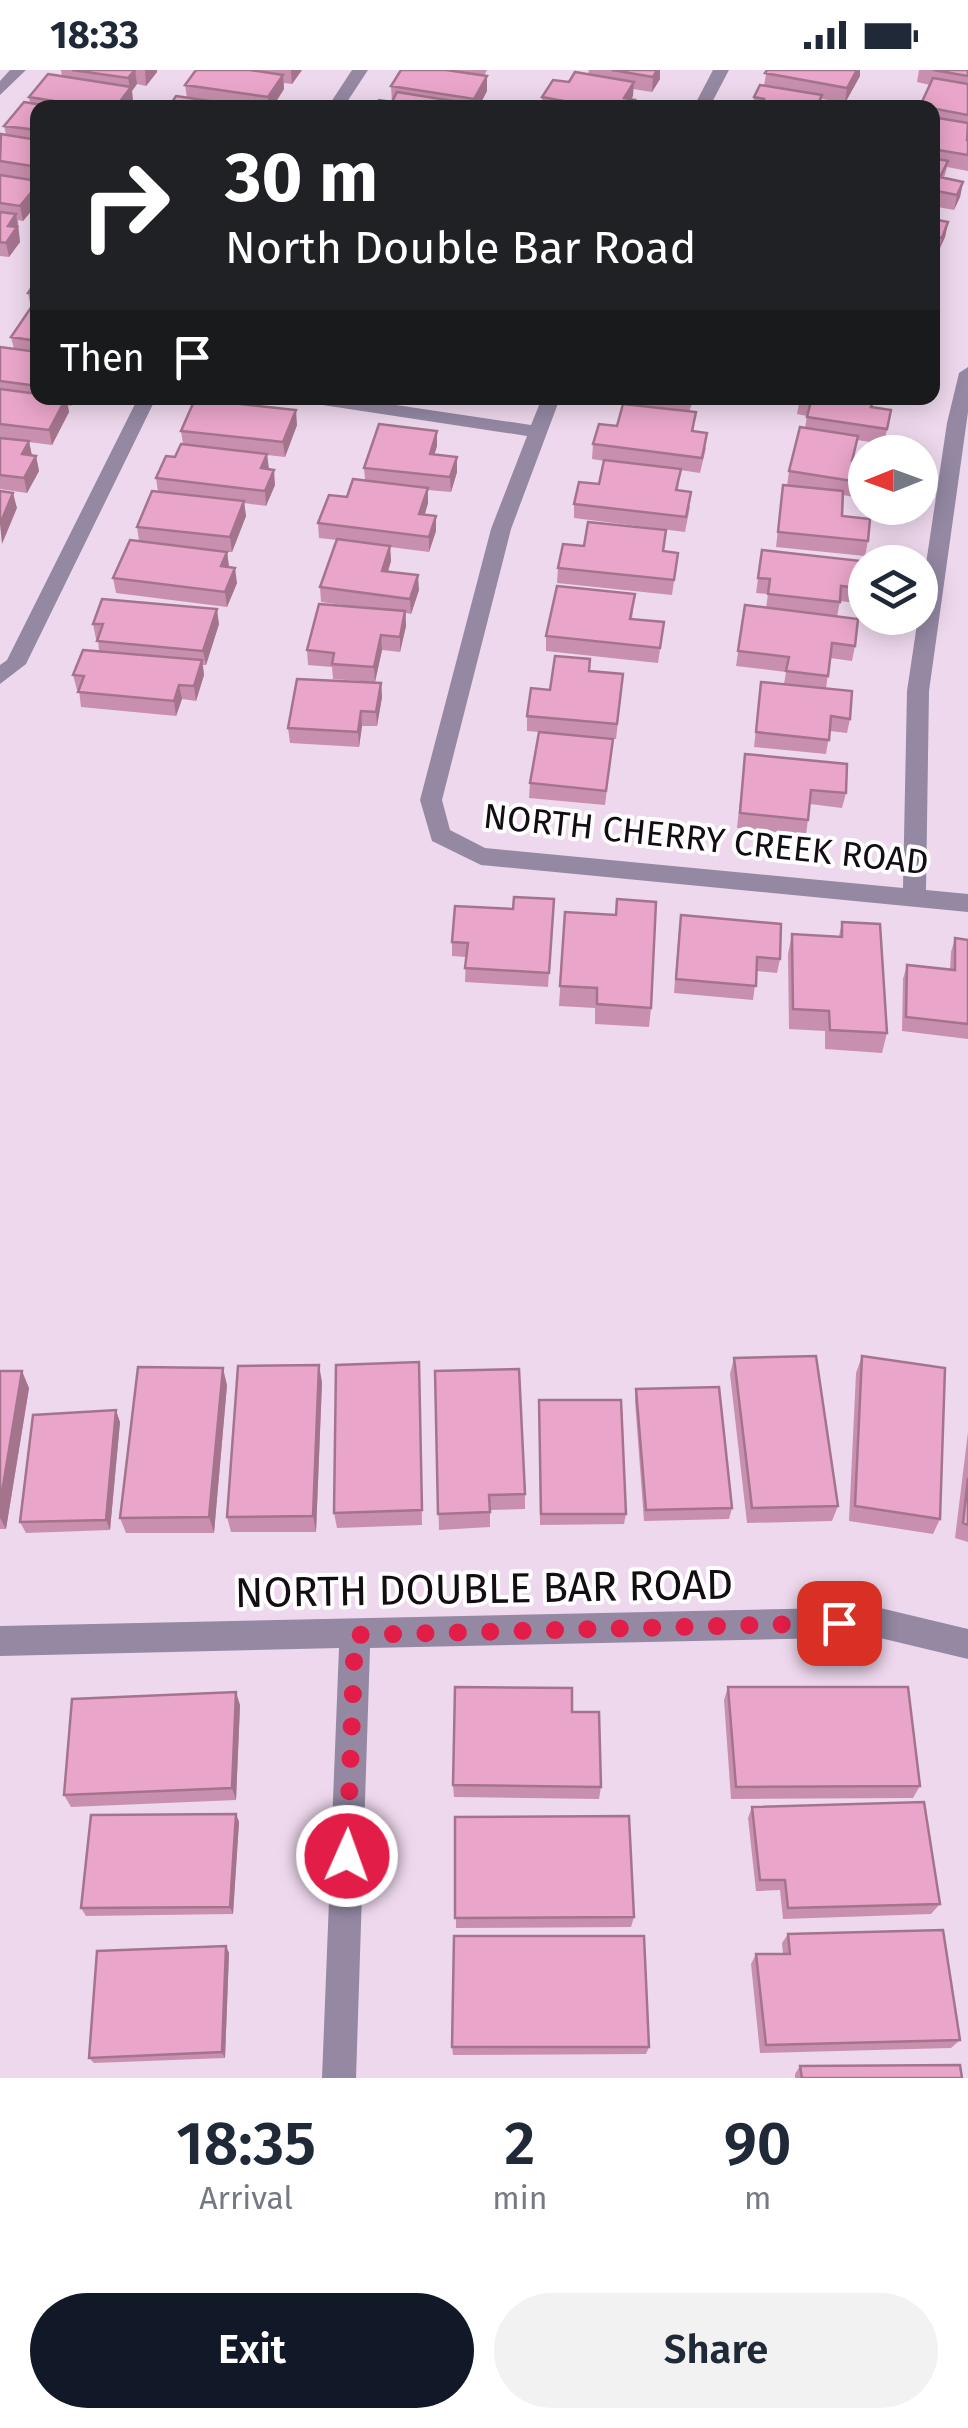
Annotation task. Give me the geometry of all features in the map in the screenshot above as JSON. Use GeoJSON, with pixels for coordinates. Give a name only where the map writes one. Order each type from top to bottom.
{"type":"FeatureCollection","features":[{"type":"Feature","properties":{"kind":"street"},"geometry":{"type":"LineString","coordinates":[[0,90],[18,70]]}},
{"type":"Feature","properties":{"kind":"street"},"geometry":{"type":"LineString","coordinates":[[340,100],[360,70]]}},
{"type":"Feature","properties":{"kind":"street"},"geometry":{"type":"LineString","coordinates":[[705,100],[721,70]]}},
{"type":"Feature","properties":{"kind":"street"},"geometry":{"type":"LineString","coordinates":[[914,898],[918,691],[956,423],[968,374]]}},
{"type":"Feature","properties":{"kind":"street"},"geometry":{"type":"LineString","coordinates":[[0,677],[15,664],[144,405]]}},
{"type":"Feature","properties":{"kind":"street"},"geometry":{"type":"LineString","coordinates":[[362,405],[537,432],[548,405]]}},
{"type":"Feature","properties":{"kind":"street","name":"NORTH CHERRY CREEK ROAD"},"geometry":{"type":"LineString","coordinates":[[537,432],[502,529],[430,800],[440,834],[481,856],[968,903]]}},
{"type":"Feature","properties":{"kind":"street","name":"NORTH DOUBLE BAR ROAD"},"geometry":{"type":"LineString","coordinates":[[0,1641],[876,1622],[968,1644]]}},
{"type":"Feature","properties":{"kind":"street"},"geometry":{"type":"LineString","coordinates":[[338,2078],[355,1635]]}},
{"type":"Feature","properties":{"kind":"building"},"geometry":{"type":"Polygon","coordinates":[[[72,70],[135,70],[128,78],[72,70]]]}},
{"type":"Feature","properties":{"kind":"building"},"geometry":{"type":"Polygon","coordinates":[[[196,70],[250,70],[283,75],[268,97],[185,85],[196,70]]]}},
{"type":"Feature","properties":{"kind":"building"},"geometry":{"type":"Polygon","coordinates":[[[401,70],[446,70],[487,76],[474,99],[391,86],[401,70]]]}},
{"type":"Feature","properties":{"kind":"building"},"geometry":{"type":"Polygon","coordinates":[[[612,70],[657,70],[653,77],[612,70]]]}},
{"type":"Feature","properties":{"kind":"building"},"geometry":{"type":"Polygon","coordinates":[[[857,70],[847,88],[765,73],[857,70]]]}},
{"type":"Feature","properties":{"kind":"building"},"geometry":{"type":"Polygon","coordinates":[[[933,70],[968,70],[968,76],[933,70]]]}},
{"type":"Feature","properties":{"kind":"building"},"geometry":{"type":"Polygon","coordinates":[[[575,72],[634,82],[624,98],[635,100],[542,97],[553,80],[569,82],[575,72]]]}},
{"type":"Feature","properties":{"kind":"building"},"geometry":{"type":"Polygon","coordinates":[[[48,74],[131,87],[121,100],[29,97],[48,74]]]}},
{"type":"Feature","properties":{"kind":"building"},"geometry":{"type":"Polygon","coordinates":[[[933,78],[968,84],[968,115],[940,110],[940,100],[923,100],[933,78]]]}},
{"type":"Feature","properties":{"kind":"building"},"geometry":{"type":"Polygon","coordinates":[[[760,85],[822,95],[820,100],[754,97],[760,85]]]}},
{"type":"Feature","properties":{"kind":"building"},"geometry":{"type":"Polygon","coordinates":[[[397,92],[447,100],[393,100],[397,92]]]}},
{"type":"Feature","properties":{"kind":"building"},"geometry":{"type":"Polygon","coordinates":[[[24,102],[30,103],[30,129],[4,126],[24,102]]]}},
{"type":"Feature","properties":{"kind":"building"},"geometry":{"type":"Polygon","coordinates":[[[940,118],[968,123],[968,155],[940,150],[940,118]]]}},
{"type":"Feature","properties":{"kind":"building"},"geometry":{"type":"Polygon","coordinates":[[[1,134],[30,139],[30,166],[0,161],[1,134]]]}},
{"type":"Feature","properties":{"kind":"building"},"geometry":{"type":"Polygon","coordinates":[[[940,160],[948,161],[940,177],[940,160]]]}},
{"type":"Feature","properties":{"kind":"building"},"geometry":{"type":"Polygon","coordinates":[[[0,175],[30,180],[30,194],[20,206],[0,203],[0,175]]]}},
{"type":"Feature","properties":{"kind":"building"},"geometry":{"type":"Polygon","coordinates":[[[940,177],[963,182],[957,195],[940,192],[940,177]]]}},
{"type":"Feature","properties":{"kind":"building"},"geometry":{"type":"Polygon","coordinates":[[[0,212],[16,214],[8,226],[17,227],[6,243],[0,242],[0,212]]]}},
{"type":"Feature","properties":{"kind":"building"},"geometry":{"type":"Polygon","coordinates":[[[940,220],[948,222],[940,238],[940,220]]]}},
{"type":"Feature","properties":{"kind":"building"},"geometry":{"type":"Polygon","coordinates":[[[30,309],[30,340],[11,337],[30,309]]]}},
{"type":"Feature","properties":{"kind":"building"},"geometry":{"type":"Polygon","coordinates":[[[0,347],[30,351],[30,385],[0,381],[0,347]]]}},
{"type":"Feature","properties":{"kind":"building"},"geometry":{"type":"Polygon","coordinates":[[[0,389],[30,393],[30,405],[62,405],[49,430],[0,424],[0,389]]]}},
{"type":"Feature","properties":{"kind":"building"},"geometry":{"type":"Polygon","coordinates":[[[192,405],[296,410],[283,442],[181,431],[192,405]]]}},
{"type":"Feature","properties":{"kind":"building"},"geometry":{"type":"Polygon","coordinates":[[[623,405],[696,412],[692,431],[707,433],[702,458],[593,444],[599,424],[617,426],[623,405]]]}},
{"type":"Feature","properties":{"kind":"building"},"geometry":{"type":"Polygon","coordinates":[[[810,405],[872,405],[891,410],[887,429],[807,417],[810,405]]]}},
{"type":"Feature","properties":{"kind":"building"},"geometry":{"type":"Polygon","coordinates":[[[379,424],[437,431],[430,454],[457,457],[450,477],[364,468],[379,424]]]}},
{"type":"Feature","properties":{"kind":"building"},"geometry":{"type":"Polygon","coordinates":[[[800,427],[852,435],[848,435],[848,480],[789,471],[800,427]]]}},
{"type":"Feature","properties":{"kind":"building"},"geometry":{"type":"Polygon","coordinates":[[[0,438],[29,441],[22,454],[36,456],[24,478],[0,475],[0,438]]]}},
{"type":"Feature","properties":{"kind":"building"},"geometry":{"type":"Polygon","coordinates":[[[181,444],[267,454],[261,468],[274,470],[265,491],[156,478],[166,456],[175,457],[181,444]]]}},
{"type":"Feature","properties":{"kind":"building"},"geometry":{"type":"Polygon","coordinates":[[[604,460],[681,469],[676,490],[691,492],[686,517],[574,504],[579,482],[599,484],[604,460]]]}},
{"type":"Feature","properties":{"kind":"building"},"geometry":{"type":"Polygon","coordinates":[[[353,479],[428,488],[419,514],[436,516],[429,537],[318,523],[329,495],[347,497],[353,479]]]}},
{"type":"Feature","properties":{"kind":"building"},"geometry":{"type":"Polygon","coordinates":[[[783,485],[843,491],[842,516],[848,517],[848,525],[869,525],[868,541],[778,532],[783,485]]]}},
{"type":"Feature","properties":{"kind":"building"},"geometry":{"type":"Polygon","coordinates":[[[0,491],[13,493],[0,524],[0,491]]]}},
{"type":"Feature","properties":{"kind":"building"},"geometry":{"type":"Polygon","coordinates":[[[152,491],[244,501],[230,537],[137,527],[152,491]]]}},
{"type":"Feature","properties":{"kind":"building"},"geometry":{"type":"Polygon","coordinates":[[[588,522],[666,530],[663,551],[678,553],[674,580],[558,568],[563,544],[584,546],[588,522]]]}},
{"type":"Feature","properties":{"kind":"building"},"geometry":{"type":"Polygon","coordinates":[[[337,539],[390,546],[382,571],[418,575],[410,599],[320,587],[337,539]]]}},
{"type":"Feature","properties":{"kind":"building"},"geometry":{"type":"Polygon","coordinates":[[[130,540],[227,552],[221,566],[235,568],[225,592],[113,578],[130,540]]]}},
{"type":"Feature","properties":{"kind":"building"},"geometry":{"type":"Polygon","coordinates":[[[762,550],[848,560],[848,587],[841,586],[840,602],[768,594],[770,579],[758,578],[762,550]]]}},
{"type":"Feature","properties":{"kind":"building"},"geometry":{"type":"Polygon","coordinates":[[[557,586],[635,594],[630,619],[664,622],[660,648],[546,636],[557,586]]]}},
{"type":"Feature","properties":{"kind":"building"},"geometry":{"type":"Polygon","coordinates":[[[102,599],[217,609],[203,651],[97,641],[103,624],[93,624],[102,599]]]}},
{"type":"Feature","properties":{"kind":"building"},"geometry":{"type":"Polygon","coordinates":[[[319,604],[405,611],[400,637],[381,635],[374,667],[332,664],[334,653],[307,650],[319,604]]]}},
{"type":"Feature","properties":{"kind":"building"},"geometry":{"type":"Polygon","coordinates":[[[745,605],[848,618],[848,635],[856,635],[855,646],[832,643],[828,676],[786,671],[789,657],[738,651],[745,605]]]}},
{"type":"Feature","properties":{"kind":"building"},"geometry":{"type":"Polygon","coordinates":[[[83,650],[202,660],[194,686],[179,685],[174,701],[78,692],[84,676],[73,675],[83,650]]]}},
{"type":"Feature","properties":{"kind":"building"},"geometry":{"type":"Polygon","coordinates":[[[555,656],[590,659],[589,671],[623,674],[617,724],[527,716],[531,688],[550,690],[555,656]]]}},
{"type":"Feature","properties":{"kind":"building"},"geometry":{"type":"Polygon","coordinates":[[[297,679],[381,683],[376,712],[361,711],[358,732],[288,728],[297,679]]]}},
{"type":"Feature","properties":{"kind":"building"},"geometry":{"type":"Polygon","coordinates":[[[761,682],[852,691],[850,719],[831,716],[829,740],[756,732],[761,682]]]}},
{"type":"Feature","properties":{"kind":"building"},"geometry":{"type":"Polygon","coordinates":[[[539,732],[613,739],[606,791],[530,783],[539,732]]]}},
{"type":"Feature","properties":{"kind":"building"},"geometry":{"type":"Polygon","coordinates":[[[745,754],[847,764],[846,793],[811,790],[808,820],[740,813],[745,754]]]}},
{"type":"Feature","properties":{"kind":"building"},"geometry":{"type":"Polygon","coordinates":[[[514,897],[554,899],[549,973],[465,968],[468,943],[452,942],[455,906],[513,909],[514,897]]]}},
{"type":"Feature","properties":{"kind":"building"},"geometry":{"type":"Polygon","coordinates":[[[617,899],[656,902],[651,1008],[597,1004],[597,988],[560,986],[565,912],[616,915],[617,899]]]}},
{"type":"Feature","properties":{"kind":"building"},"geometry":{"type":"Polygon","coordinates":[[[681,915],[781,924],[780,959],[757,957],[756,986],[676,979],[681,915]]]}},
{"type":"Feature","properties":{"kind":"building"},"geometry":{"type":"Polygon","coordinates":[[[842,922],[880,924],[887,1033],[830,1030],[829,1011],[793,1009],[792,934],[842,937],[842,922]]]}},
{"type":"Feature","properties":{"kind":"building"},"geometry":{"type":"Polygon","coordinates":[[[955,938],[968,940],[968,1024],[906,1017],[907,965],[955,970],[955,938]]]}},
{"type":"Feature","properties":{"kind":"building"},"geometry":{"type":"Polygon","coordinates":[[[816,1356],[838,1506],[752,1508],[734,1358],[816,1356]]]}},
{"type":"Feature","properties":{"kind":"building"},"geometry":{"type":"Polygon","coordinates":[[[862,1356],[945,1368],[940,1519],[855,1506],[862,1356]]]}},
{"type":"Feature","properties":{"kind":"building"},"geometry":{"type":"Polygon","coordinates":[[[419,1362],[422,1510],[334,1513],[336,1365],[419,1362]]]}},
{"type":"Feature","properties":{"kind":"building"},"geometry":{"type":"Polygon","coordinates":[[[319,1365],[313,1516],[227,1517],[238,1366],[319,1365]]]}},
{"type":"Feature","properties":{"kind":"building"},"geometry":{"type":"Polygon","coordinates":[[[138,1367],[223,1368],[209,1517],[120,1518],[138,1367]]]}},
{"type":"Feature","properties":{"kind":"building"},"geometry":{"type":"Polygon","coordinates":[[[519,1369],[525,1494],[489,1495],[490,1512],[438,1514],[435,1371],[519,1369]]]}},
{"type":"Feature","properties":{"kind":"building"},"geometry":{"type":"Polygon","coordinates":[[[0,1371],[22,1371],[0,1504],[0,1371]]]}},
{"type":"Feature","properties":{"kind":"building"},"geometry":{"type":"Polygon","coordinates":[[[719,1387],[732,1508],[646,1510],[636,1389],[719,1387]]]}},
{"type":"Feature","properties":{"kind":"building"},"geometry":{"type":"Polygon","coordinates":[[[539,1400],[621,1400],[626,1514],[541,1514],[539,1400]]]}},
{"type":"Feature","properties":{"kind":"building"},"geometry":{"type":"Polygon","coordinates":[[[116,1410],[106,1520],[20,1522],[33,1415],[116,1410]]]}},
{"type":"Feature","properties":{"kind":"building"},"geometry":{"type":"Polygon","coordinates":[[[968,1478],[968,1525],[963,1523],[968,1478]]]}},
{"type":"Feature","properties":{"kind":"building"},"geometry":{"type":"Polygon","coordinates":[[[455,1687],[572,1688],[572,1712],[599,1712],[601,1787],[453,1785],[455,1687]]]}},
{"type":"Feature","properties":{"kind":"building"},"geometry":{"type":"Polygon","coordinates":[[[728,1687],[908,1687],[920,1786],[736,1787],[728,1687]]]}},
{"type":"Feature","properties":{"kind":"building"},"geometry":{"type":"Polygon","coordinates":[[[236,1692],[232,1788],[64,1795],[72,1699],[236,1692]]]}},
{"type":"Feature","properties":{"kind":"building"},"geometry":{"type":"Polygon","coordinates":[[[924,1802],[940,1904],[788,1908],[785,1880],[760,1880],[752,1807],[924,1802]]]}},
{"type":"Feature","properties":{"kind":"building"},"geometry":{"type":"Polygon","coordinates":[[[236,1814],[230,1907],[81,1908],[91,1815],[236,1814]]]}},
{"type":"Feature","properties":{"kind":"building"},"geometry":{"type":"Polygon","coordinates":[[[629,1816],[634,1917],[455,1918],[455,1817],[629,1816]]]}},
{"type":"Feature","properties":{"kind":"building"},"geometry":{"type":"Polygon","coordinates":[[[943,1930],[960,2040],[766,2045],[756,1954],[790,1954],[788,1934],[943,1930]]]}},
{"type":"Feature","properties":{"kind":"building"},"geometry":{"type":"Polygon","coordinates":[[[454,1936],[644,1936],[649,2047],[452,2047],[454,1936]]]}},
{"type":"Feature","properties":{"kind":"building"},"geometry":{"type":"Polygon","coordinates":[[[226,1946],[222,2052],[89,2058],[97,1951],[226,1946]]]}},
{"type":"Feature","properties":{"kind":"building"},"geometry":{"type":"Polygon","coordinates":[[[960,2065],[962,2078],[802,2078],[800,2066],[960,2065]]]}},
{"type":"Feature","properties":{"kind":"route"},"geometry":{"type":"LineString","coordinates":[[347,1856],[355,1635],[839,1623]]}}]}
